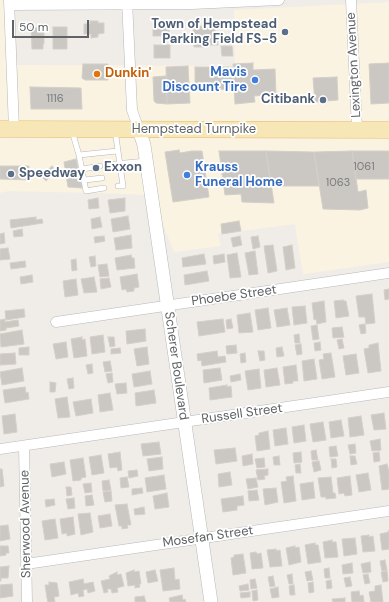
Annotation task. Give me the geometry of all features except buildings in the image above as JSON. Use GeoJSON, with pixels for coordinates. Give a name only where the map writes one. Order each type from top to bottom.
{"type":"FeatureCollection","features":[{"type":"Feature","properties":{"kind":"main road","name":"Hempstead Turnpike"},"geometry":{"type":"LineString","coordinates":[[7,129],[389,130]]}},
{"type":"Feature","properties":{"kind":"street"},"geometry":{"type":"LineString","coordinates":[[7,129],[9,3],[127,2],[192,4],[279,0]]}},
{"type":"Feature","properties":{"kind":"street","name":"Lexington Avenue"},"geometry":{"type":"LineString","coordinates":[[351,0],[357,130]]}},
{"type":"Feature","properties":{"kind":"street"},"geometry":{"type":"LineString","coordinates":[[127,2],[132,110],[139,130]]}},
{"type":"Feature","properties":{"kind":"street","name":"Scherer Boulevard"},"geometry":{"type":"LineString","coordinates":[[139,130],[147,161],[211,602]]}},
{"type":"Feature","properties":{"kind":"street","name":"Phoebe Street"},"geometry":{"type":"LineString","coordinates":[[56,322],[389,273]]}},
{"type":"Feature","properties":{"kind":"street","name":"Russell Street"},"geometry":{"type":"LineString","coordinates":[[0,450],[389,392]]}},
{"type":"Feature","properties":{"kind":"street","name":"Sherwood Avenue"},"geometry":{"type":"LineString","coordinates":[[24,446],[27,602]]}},
{"type":"Feature","properties":{"kind":"street","name":"Mosefan Street"},"geometry":{"type":"LineString","coordinates":[[26,564],[389,511]]}},
{"type":"Feature","properties":{"kind":"lane"},"geometry":{"type":"LineString","coordinates":[[71,129],[80,155],[86,191],[104,188]]}},
{"type":"Feature","properties":{"kind":"lane"},"geometry":{"type":"LineString","coordinates":[[115,130],[117,164],[119,176],[123,186],[118,186]]}},
{"type":"Feature","properties":{"kind":"lane"},"geometry":{"type":"LineString","coordinates":[[80,155],[117,151]]}},
{"type":"Feature","properties":{"kind":"lane"},"geometry":{"type":"LineString","coordinates":[[117,164],[147,161]]}},
{"type":"Feature","properties":{"kind":"lane"},"geometry":{"type":"LineString","coordinates":[[82,169],[100,166]]}},
{"type":"Feature","properties":{"kind":"lane"},"geometry":{"type":"LineString","coordinates":[[85,180],[102,178]]}},
{"type":"Feature","properties":{"kind":"shaded area"},"geometry":{"type":"Polygon","coordinates":[[[0,0],[9,0],[15,65],[235,66],[234,10],[389,2],[389,262],[303,274],[295,224],[218,234],[221,246],[174,252],[151,195],[8,191],[0,193],[0,0]]]}},
{"type":"Feature","properties":{"kind":"place","name":"Town of Hempstead Parking Field FS-5"},"geometry":{"type":"Point","coordinates":[285,32]}},
{"type":"Feature","properties":{"kind":"place","name":"Dunkin'"},"geometry":{"type":"Point","coordinates":[97,74]}},
{"type":"Feature","properties":{"kind":"place","name":"Mavis Discount Tire"},"geometry":{"type":"Point","coordinates":[255,80]}},
{"type":"Feature","properties":{"kind":"place","name":"Citibank"},"geometry":{"type":"Point","coordinates":[323,100]}},
{"type":"Feature","properties":{"kind":"place","name":"Exxon"},"geometry":{"type":"Point","coordinates":[96,168]}},
{"type":"Feature","properties":{"kind":"place","name":"Speedway"},"geometry":{"type":"Point","coordinates":[11,174]}},
{"type":"Feature","properties":{"kind":"place","name":"Krauss Funeral Home"},"geometry":{"type":"Point","coordinates":[187,175]}}]}
